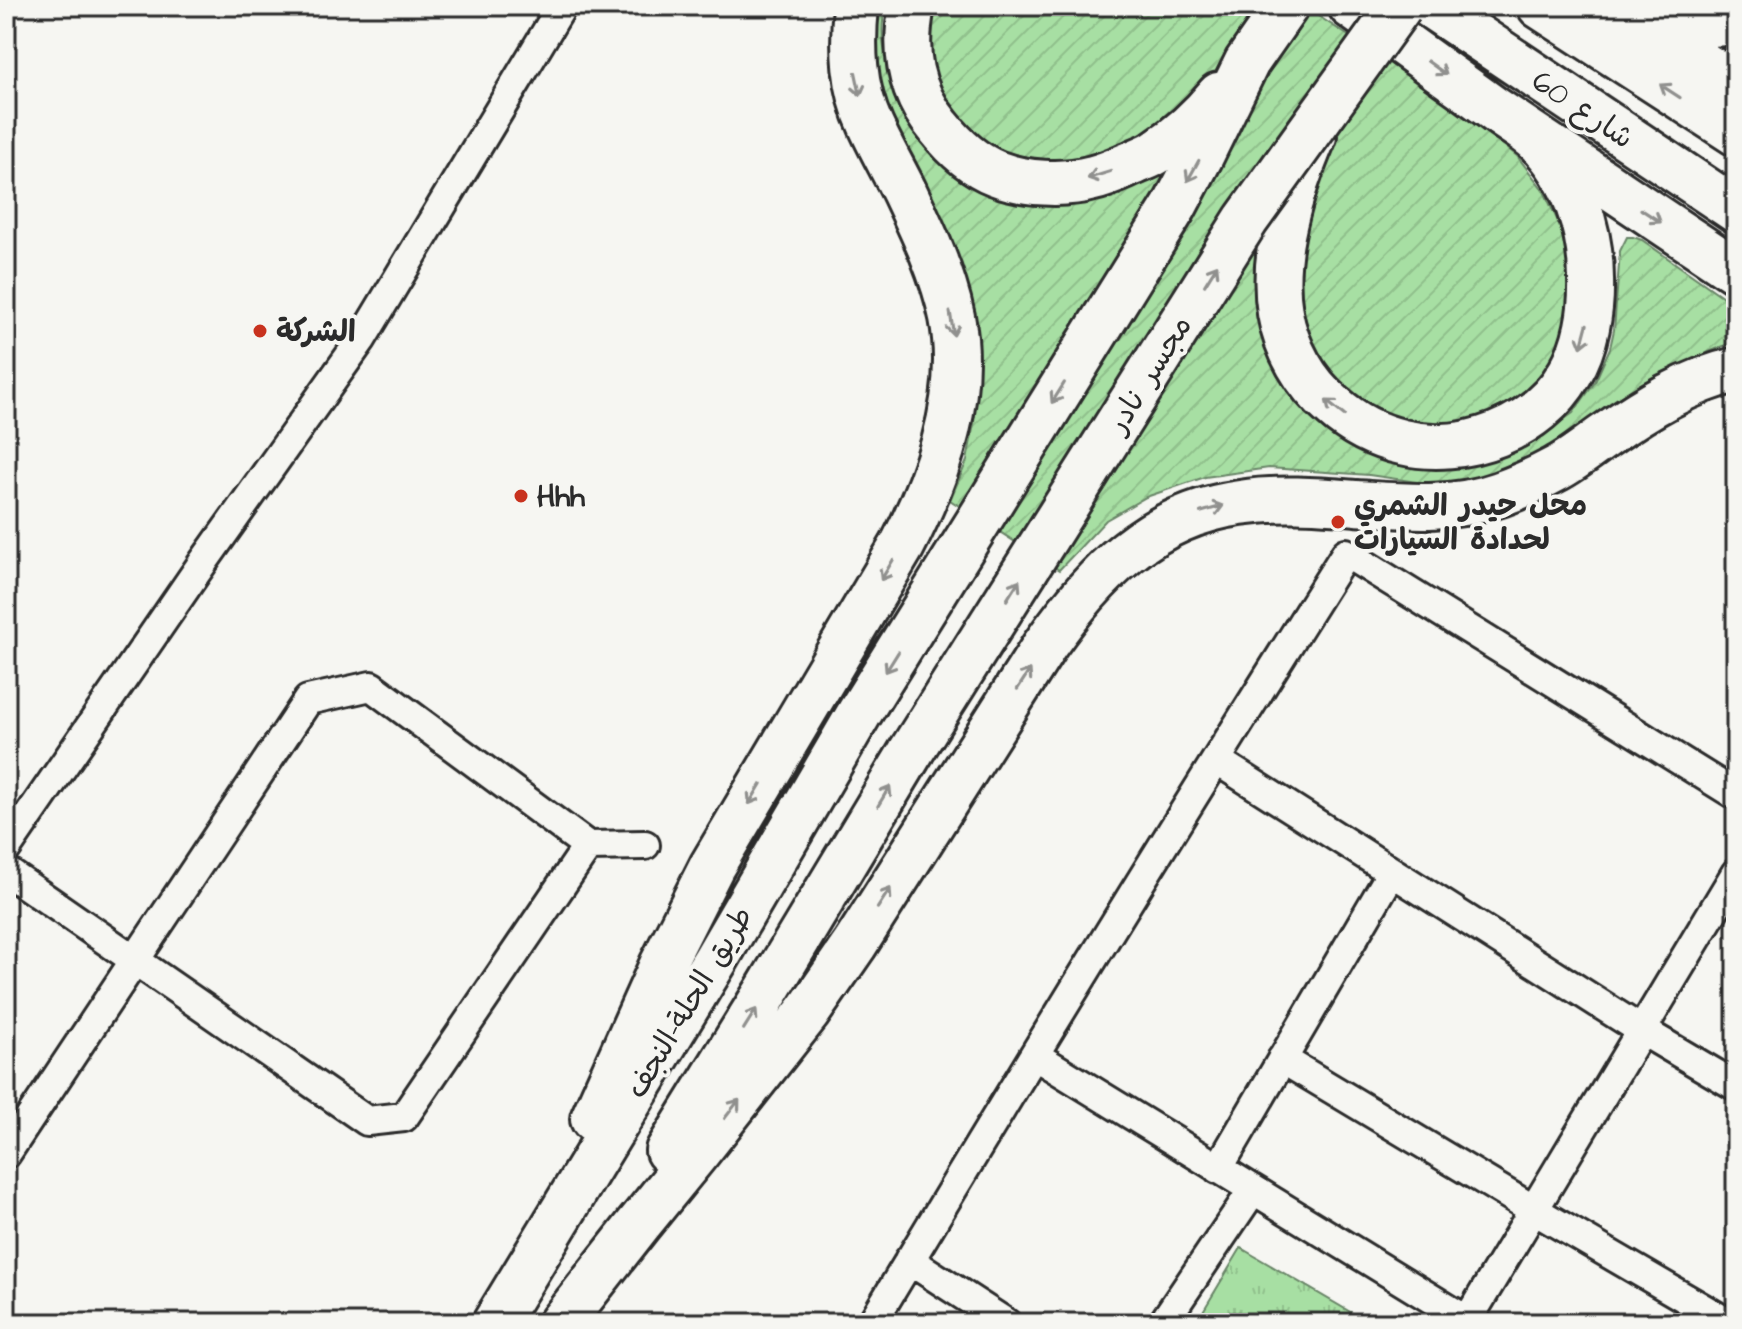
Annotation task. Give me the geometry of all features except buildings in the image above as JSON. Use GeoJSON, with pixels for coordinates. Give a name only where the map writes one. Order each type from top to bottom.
{"type":"FeatureCollection","features":[{"type":"Feature","properties":{"kind":"highway"},"geometry":{"type":"LineString","coordinates":[[505,1307],[571,1170],[662,965],[712,866],[902,546],[931,484],[946,435],[956,381],[952,317],[923,231],[870,124],[860,96],[855,69],[856,6]]}},
{"type":"Feature","properties":{"kind":"highway"},"geometry":{"type":"LineString","coordinates":[[912,6],[908,26],[908,60],[922,101],[959,149],[996,173],[1068,182],[1093,178],[1154,153],[1181,132],[1212,104],[1247,62],[1286,6]]}},
{"type":"Feature","properties":{"kind":"highway"},"geometry":{"type":"LineString","coordinates":[[1325,112],[1292,196],[1278,261],[1280,314],[1290,349],[1310,382],[1324,399],[1358,424],[1404,443],[1469,443],[1520,424],[1547,403],[1570,374],[1589,319],[1591,259],[1575,199],[1553,158],[1537,140],[1351,6]]}},
{"type":"Feature","properties":{"kind":"highway","name":"مجسر نادر"},"geometry":{"type":"LineString","coordinates":[[912,750],[1246,220],[1400,6]]}},
{"type":"Feature","properties":{"kind":"highway","name":"شارع 60"},"geometry":{"type":"LineString","coordinates":[[1431,6],[1736,210]]}},
{"type":"Feature","properties":{"kind":"highway","name":"شارع 60"},"geometry":{"type":"LineString","coordinates":[[1540,6],[1736,133]]}},
{"type":"Feature","properties":{"kind":"highway"},"geometry":{"type":"LineString","coordinates":[[1611,6],[1736,85]]}},
{"type":"Feature","properties":{"kind":"highway"},"geometry":{"type":"LineString","coordinates":[[1644,6],[1668,16],[1704,23],[1736,22]]}},
{"type":"Feature","properties":{"kind":"highway","name":"طريق الحلة-النجف"},"geometry":{"type":"LineString","coordinates":[[505,1307],[716,959],[860,712],[1174,207],[1247,62]]}},
{"type":"Feature","properties":{"kind":"highway"},"geometry":{"type":"LineString","coordinates":[[1494,109],[1736,271]]}},
{"type":"Feature","properties":{"kind":"highway"},"geometry":{"type":"LineString","coordinates":[[561,1323],[808,1012],[1062,621],[1104,571],[1133,546],[1178,521],[1211,508],[1238,503],[1308,499],[1427,507],[1463,504],[1499,494],[1558,469],[1672,393],[1736,370]]}},
{"type":"Feature","properties":{"kind":"highway","name":"طريق الحلة-النجف"},"geometry":{"type":"LineString","coordinates":[[561,1323],[912,750]]}},
{"type":"Feature","properties":{"kind":"street"},"geometry":{"type":"LineString","coordinates":[[6,849],[361,340],[562,6]]}},
{"type":"Feature","properties":{"kind":"street"},"geometry":{"type":"LineString","coordinates":[[872,1323],[1034,1055],[1346,553],[1736,795]]}},
{"type":"Feature","properties":{"kind":"street"},"geometry":{"type":"LineString","coordinates":[[6,1154],[308,700],[371,686],[588,846],[645,845]]}},
{"type":"Feature","properties":{"kind":"street"},"geometry":{"type":"LineString","coordinates":[[1216,760],[1641,1030],[1736,1086]]}},
{"type":"Feature","properties":{"kind":"street"},"geometry":{"type":"LineString","coordinates":[[6,871],[367,1121],[404,1117],[588,846]]}},
{"type":"Feature","properties":{"kind":"street"},"geometry":{"type":"LineString","coordinates":[[1218,1169],[1392,872]]}},
{"type":"Feature","properties":{"kind":"street"},"geometry":{"type":"LineString","coordinates":[[1034,1055],[1469,1322],[1736,873]]}},
{"type":"Feature","properties":{"kind":"street"},"geometry":{"type":"LineString","coordinates":[[1282,1059],[1728,1323]]}},
{"type":"Feature","properties":{"kind":"street"},"geometry":{"type":"LineString","coordinates":[[1163,1323],[1253,1190]]}},
{"type":"Feature","properties":{"kind":"street"},"geometry":{"type":"LineString","coordinates":[[909,1260],[1006,1323]]}},
{"type":"Feature","properties":{"kind":"green space"},"geometry":{"type":"Polygon","coordinates":[[[874,6],[886,6],[882,36],[888,65],[928,54],[927,33],[935,6],[1303,6],[1457,107],[1517,156],[1544,191],[1560,226],[1569,260],[1570,296],[1565,331],[1553,361],[1535,387],[1481,417],[1444,424],[1409,422],[1487,460],[1528,444],[1573,413],[1595,382],[1610,348],[1614,330],[1620,251],[1627,237],[1642,240],[1736,306],[1736,341],[1709,352],[1652,384],[1511,472],[1488,479],[1438,485],[1369,475],[1269,468],[1205,477],[1146,497],[1106,520],[1059,570],[950,500],[967,461],[974,423],[978,376],[975,321],[960,264],[874,93],[874,6]]]}},
{"type":"Feature","properties":{"kind":"green space"},"geometry":{"type":"Polygon","coordinates":[[[1241,1248],[1369,1323],[1196,1323],[1241,1248]]]}},
{"type":"Feature","properties":{"kind":"place","name":"الشركة"},"geometry":{"type":"Point","coordinates":[260,331]}},
{"type":"Feature","properties":{"kind":"place","name":"Hhh"},"geometry":{"type":"Point","coordinates":[521,496]}},
{"type":"Feature","properties":{"kind":"place","name":"محل حيدر الشمري لحدادة السيارات"},"geometry":{"type":"Point","coordinates":[1338,522]}}]}
